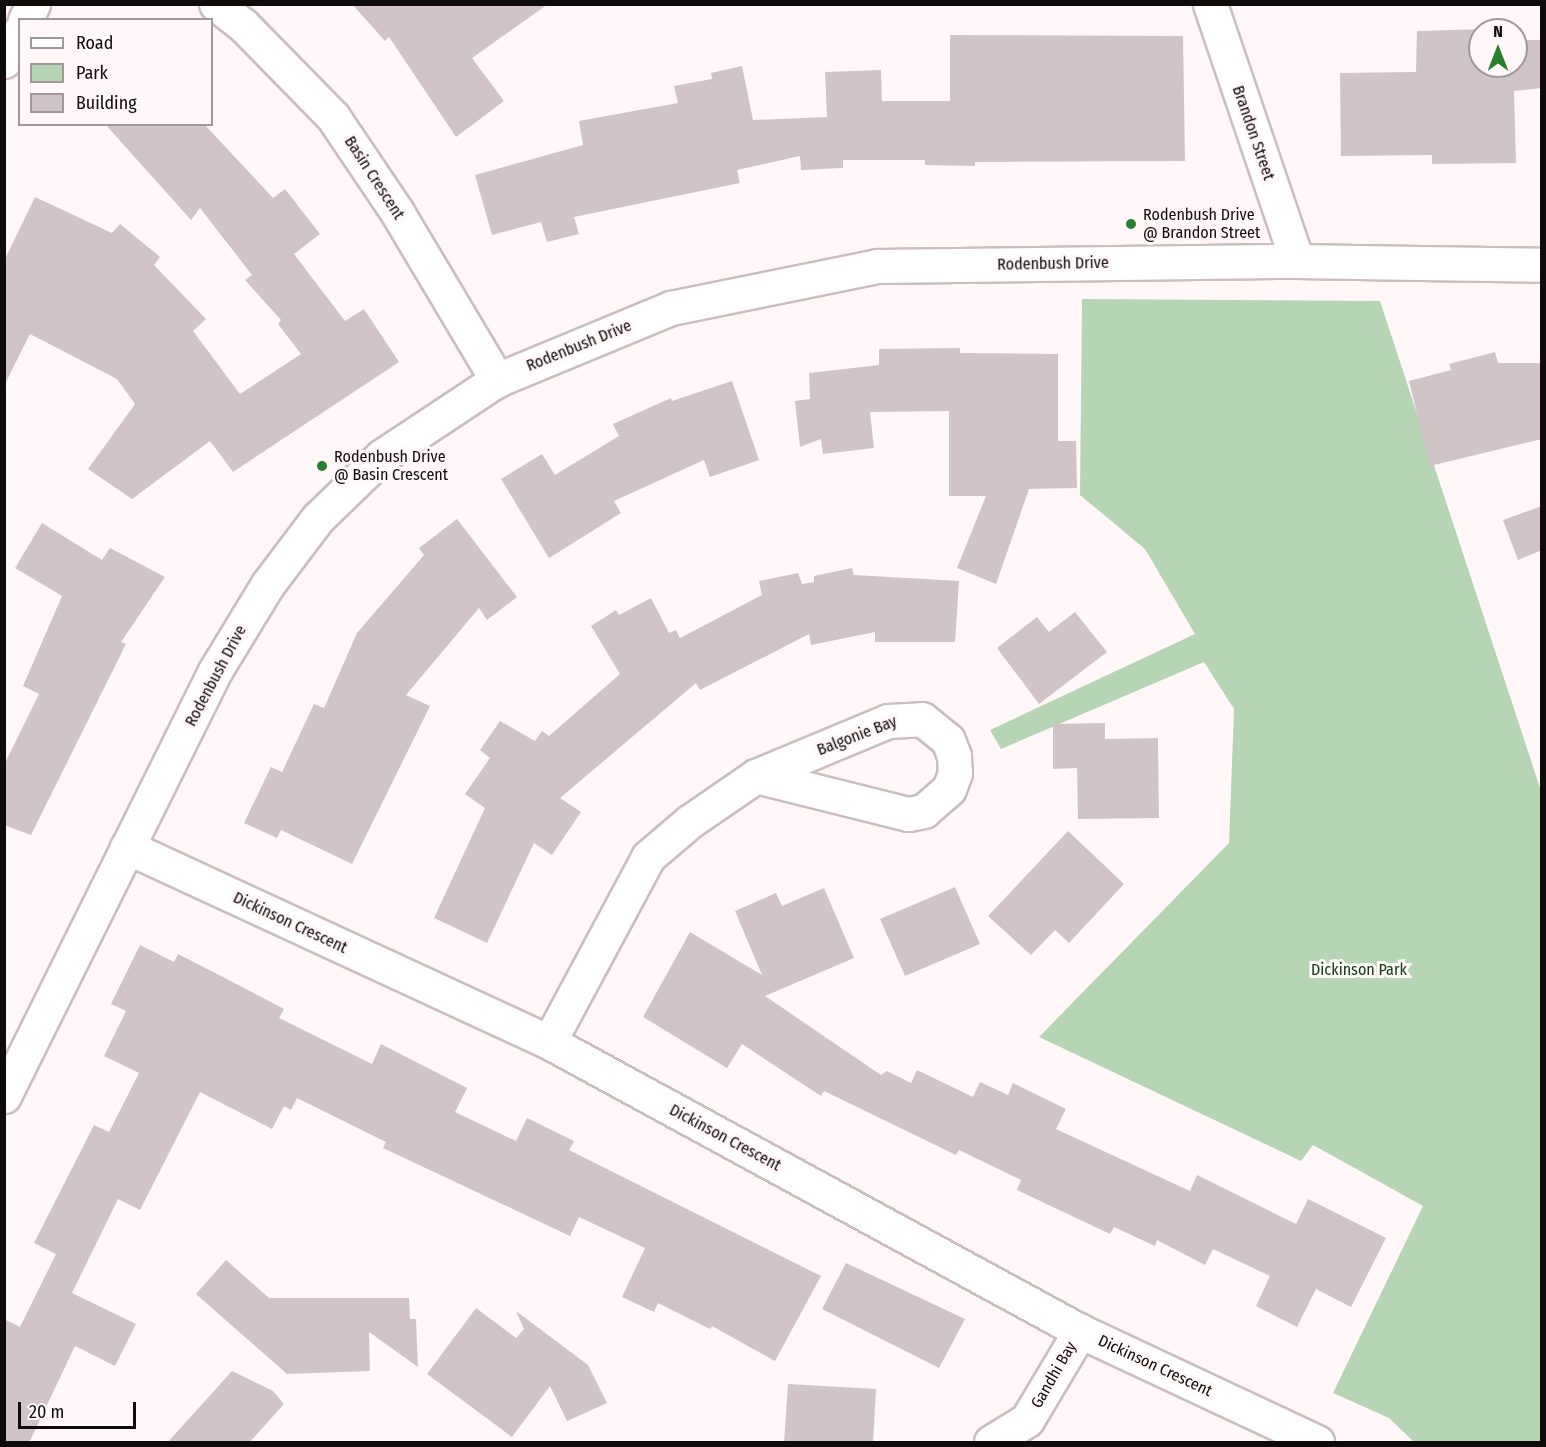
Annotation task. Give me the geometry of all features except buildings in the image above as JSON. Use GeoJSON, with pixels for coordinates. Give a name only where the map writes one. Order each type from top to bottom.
{"type":"FeatureCollection","features":[{"type":"Feature","properties":{"kind":"street"},"geometry":{"type":"LineString","coordinates":[[26,18],[33,4]]}},
{"type":"Feature","properties":{"kind":"street","name":"Basin Crescent"},"geometry":{"type":"LineString","coordinates":[[216,4],[243,24],[333,117],[397,212],[496,380]]}},
{"type":"Feature","properties":{"kind":"street","name":"Brandon Street"},"geometry":{"type":"LineString","coordinates":[[1210,4],[1297,261]]}},
{"type":"Feature","properties":{"kind":"street"},"geometry":{"type":"LineString","coordinates":[[4,61],[18,35]]}},
{"type":"Feature","properties":{"kind":"street","name":"Rodenbush Drive"},"geometry":{"type":"LineString","coordinates":[[4,1096],[215,671],[268,584],[318,518],[382,456],[496,380],[671,308],[877,266],[1297,261],[1542,265]]}},
{"type":"Feature","properties":{"kind":"street","name":"Balgonie Bay"},"geometry":{"type":"LineString","coordinates":[[549,1042],[648,856],[689,822],[756,776],[905,717],[922,719],[936,727],[954,756],[949,789],[924,811],[908,814],[756,776]]}},
{"type":"Feature","properties":{"kind":"street","name":"Dickinson Crescent"},"geometry":{"type":"LineString","coordinates":[[127,847],[549,1042],[1080,1331],[1317,1443]]}},
{"type":"Feature","properties":{"kind":"street","name":"Gandhi Bay"},"geometry":{"type":"LineString","coordinates":[[991,1443],[1027,1431],[1080,1331]]}},
{"type":"Feature","properties":{"kind":"green space","name":"Dickinson Park"},"geometry":{"type":"Polygon","coordinates":[[[1082,299],[1380,301],[1541,791],[1541,1442],[1414,1442],[1389,1418],[1333,1393],[1423,1206],[1313,1145],[1301,1161],[1039,1037],[1229,843],[1234,709],[1204,662],[1001,749],[990,730],[1195,634],[1145,549],[1080,495],[1082,299]]]}},
{"type":"Feature","properties":{"kind":"place","name":"Rodenbush Drive @ Brandon Street"},"geometry":{"type":"Point","coordinates":[1131,224]}},
{"type":"Feature","properties":{"kind":"place","name":"Rodenbush Drive @ Basin Crescent"},"geometry":{"type":"Point","coordinates":[322,466]}}]}
